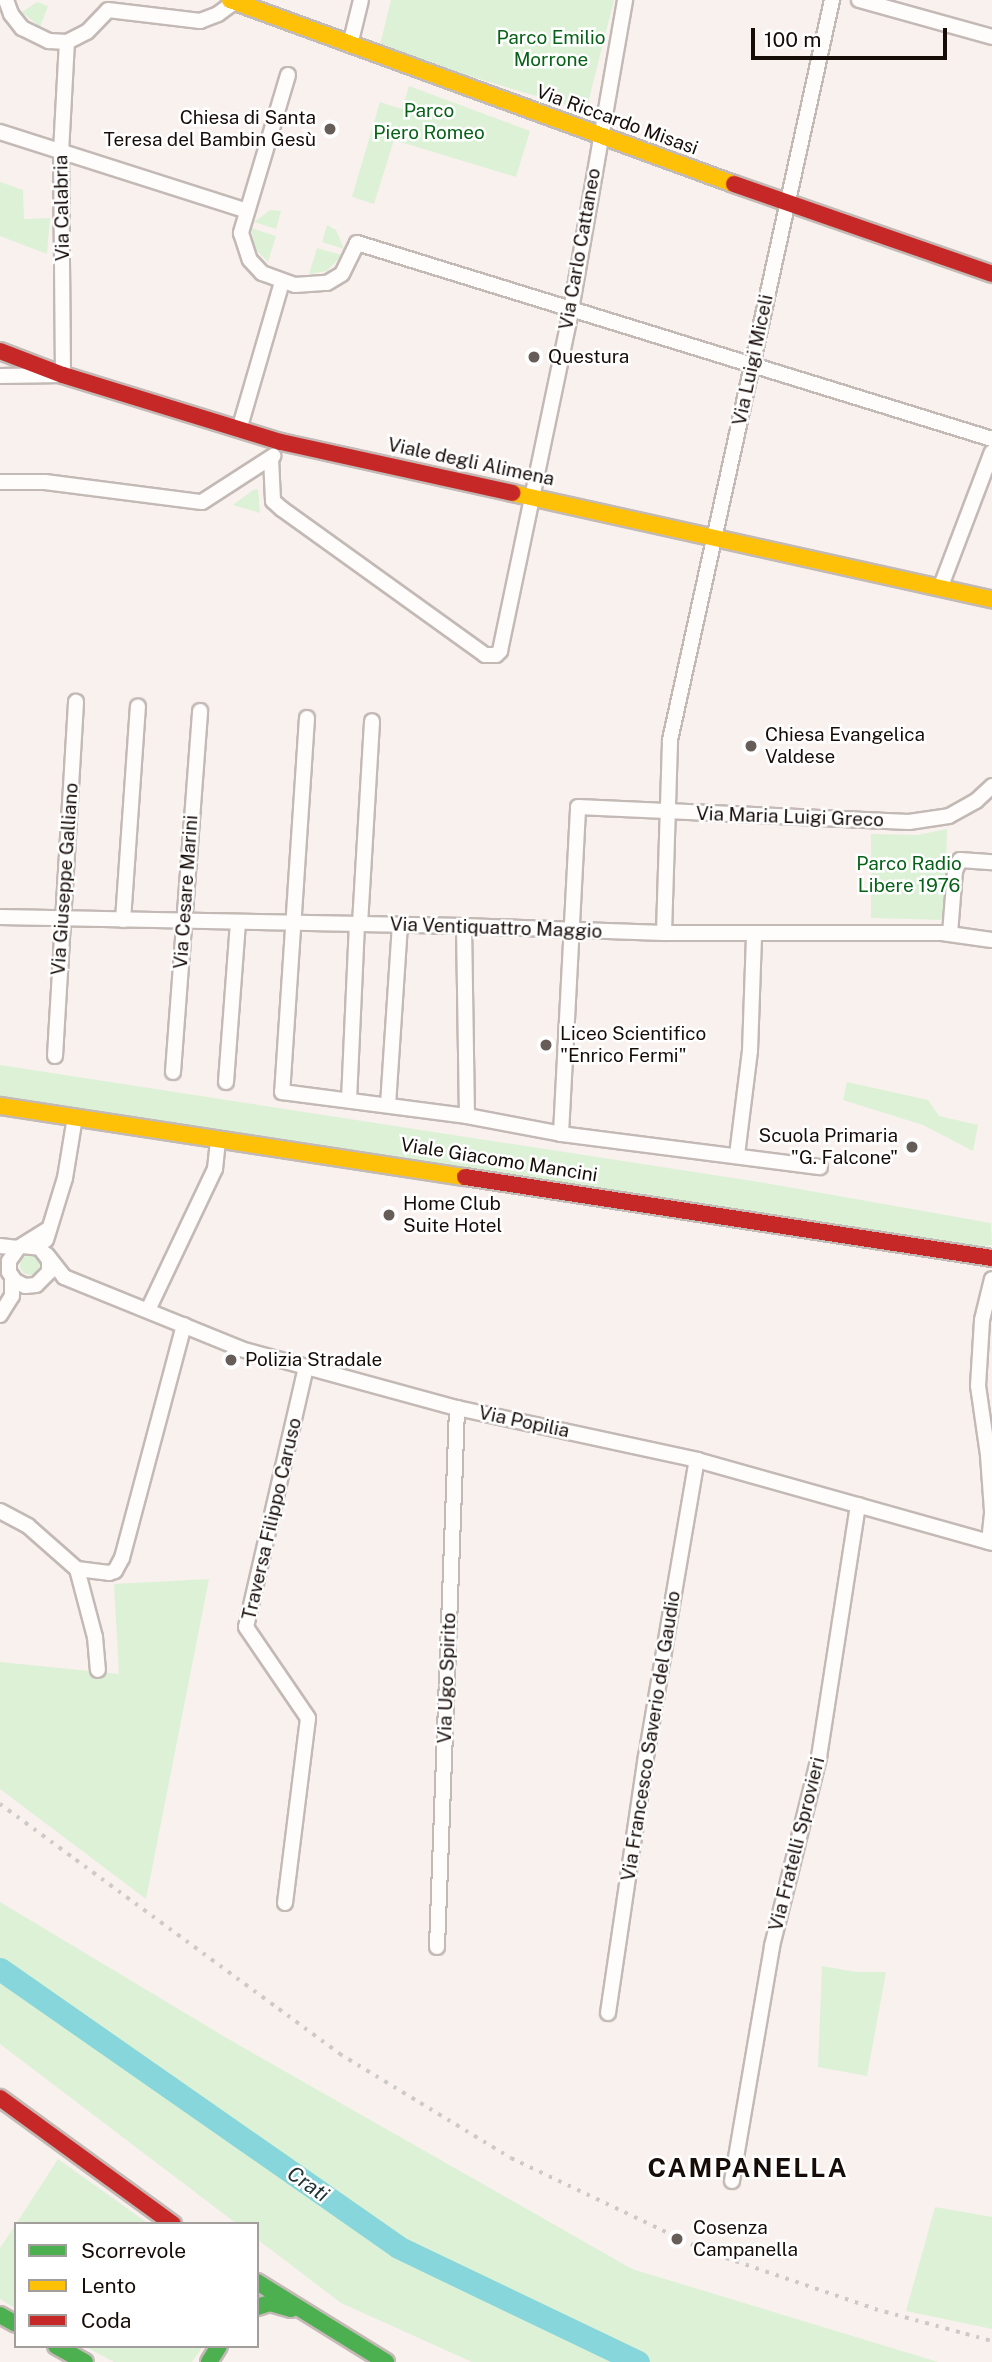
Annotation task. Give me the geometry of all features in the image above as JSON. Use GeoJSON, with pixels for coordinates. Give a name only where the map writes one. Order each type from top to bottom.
{"type":"FeatureCollection","features":[{"type":"Feature","properties":{"kind":"street"},"geometry":{"type":"LineString","coordinates":[[6,0],[5,17],[35,36],[66,42],[88,32],[108,10],[200,21],[234,1]]}},
{"type":"Feature","properties":{"kind":"street"},"geometry":{"type":"LineString","coordinates":[[350,44],[361,0]]}},
{"type":"Feature","properties":{"kind":"street","name":"Via Carlo Cattaneo"},"geometry":{"type":"LineString","coordinates":[[271,458],[273,501],[485,655],[496,655],[503,643],[571,310],[625,0]]}},
{"type":"Feature","properties":{"kind":"street","name":"Via Luigi Miceli"},"geometry":{"type":"LineString","coordinates":[[664,933],[666,812],[674,719],[832,0]]}},
{"type":"Feature","properties":{"kind":"street"},"geometry":{"type":"LineString","coordinates":[[859,0],[992,37]]}},
{"type":"Feature","properties":{"kind":"street","name":"Via Riccardo Misasi"},"geometry":{"type":"LineString","coordinates":[[234,1],[786,204],[992,274]]}},
{"type":"Feature","properties":{"kind":"street","name":"Via Calabria"},"geometry":{"type":"LineString","coordinates":[[64,375],[61,152],[66,42]]}},
{"type":"Feature","properties":{"kind":"street"},"geometry":{"type":"LineString","coordinates":[[288,75],[240,233],[250,260],[262,274],[282,282],[312,286],[327,283],[342,274],[356,243],[753,363],[992,439]]}},
{"type":"Feature","properties":{"kind":"street"},"geometry":{"type":"LineString","coordinates":[[0,132],[247,211]]}},
{"type":"Feature","properties":{"kind":"street"},"geometry":{"type":"LineString","coordinates":[[239,430],[282,282]]}},
{"type":"Feature","properties":{"kind":"street","name":"Viale degli Alimena"},"geometry":{"type":"LineString","coordinates":[[0,351],[64,375],[281,442],[992,599]]}},
{"type":"Feature","properties":{"kind":"street"},"geometry":{"type":"LineString","coordinates":[[0,376],[64,375]]}},
{"type":"Feature","properties":{"kind":"street"},"geometry":{"type":"LineString","coordinates":[[0,482],[45,482],[191,502],[209,499],[271,458],[281,442]]}},
{"type":"Feature","properties":{"kind":"street"},"geometry":{"type":"LineString","coordinates":[[941,586],[992,452]]}},
{"type":"Feature","properties":{"kind":"street","name":"Via Giuseppe Galliano"},"geometry":{"type":"LineString","coordinates":[[55,1056],[76,702]]}},
{"type":"Feature","properties":{"kind":"street"},"geometry":{"type":"LineString","coordinates":[[123,920],[138,706]]}},
{"type":"Feature","properties":{"kind":"street","name":"Via Cesare Marini"},"geometry":{"type":"LineString","coordinates":[[173,1072],[200,711]]}},
{"type":"Feature","properties":{"kind":"street"},"geometry":{"type":"LineString","coordinates":[[293,922],[307,718]]}},
{"type":"Feature","properties":{"kind":"street"},"geometry":{"type":"LineString","coordinates":[[349,1100],[372,721]]}},
{"type":"Feature","properties":{"kind":"street","name":"Via Maria Luigi Greco"},"geometry":{"type":"LineString","coordinates":[[574,932],[579,807],[929,820],[949,816],[976,802],[992,786]]}},
{"type":"Feature","properties":{"kind":"street"},"geometry":{"type":"LineString","coordinates":[[950,934],[955,871],[960,860],[992,862]]}},
{"type":"Feature","properties":{"kind":"street","name":"Via Ventiquattro Maggio"},"geometry":{"type":"LineString","coordinates":[[0,917],[400,924],[574,932],[950,934],[992,940]]}},
{"type":"Feature","properties":{"kind":"street"},"geometry":{"type":"LineString","coordinates":[[226,1082],[238,922]]}},
{"type":"Feature","properties":{"kind":"street","name":"Viale Giacomo Mancini"},"geometry":{"type":"LineString","coordinates":[[293,922],[282,1092],[467,1115],[561,1134],[820,1167]]}},
{"type":"Feature","properties":{"kind":"street"},"geometry":{"type":"LineString","coordinates":[[388,1105],[400,924]]}},
{"type":"Feature","properties":{"kind":"street"},"geometry":{"type":"LineString","coordinates":[[464,926],[467,1115]]}},
{"type":"Feature","properties":{"kind":"street"},"geometry":{"type":"LineString","coordinates":[[561,1134],[574,932]]}},
{"type":"Feature","properties":{"kind":"street"},"geometry":{"type":"LineString","coordinates":[[737,1155],[750,1051],[754,934]]}},
{"type":"Feature","properties":{"kind":"street","name":"Viale Giacomo Mancini"},"geometry":{"type":"LineString","coordinates":[[0,1106],[992,1258]]}},
{"type":"Feature","properties":{"kind":"street"},"geometry":{"type":"LineString","coordinates":[[7,1266],[20,1284],[34,1285],[49,1272],[47,1230],[65,1178],[75,1116]]}},
{"type":"Feature","properties":{"kind":"street"},"geometry":{"type":"LineString","coordinates":[[148,1310],[215,1169],[218,1139]]}},
{"type":"Feature","properties":{"kind":"street"},"geometry":{"type":"LineString","coordinates":[[12,1296],[7,1266],[11,1256],[47,1230]]}},
{"type":"Feature","properties":{"kind":"street"},"geometry":{"type":"LineString","coordinates":[[0,1246],[34,1245],[46,1253],[64,1277],[34,1285],[12,1296],[0,1315]]}},
{"type":"Feature","properties":{"kind":"street","name":"Via Popilia"},"geometry":{"type":"LineString","coordinates":[[64,1277],[241,1349],[457,1408],[696,1460],[991,1543]]}},
{"type":"Feature","properties":{"kind":"street"},"geometry":{"type":"LineString","coordinates":[[991,1543],[988,1455],[978,1386],[982,1320],[992,1279]]}},
{"type":"Feature","properties":{"kind":"street"},"geometry":{"type":"LineString","coordinates":[[77,1569],[109,1573],[115,1571],[122,1558],[184,1325]]}},
{"type":"Feature","properties":{"kind":"street","name":"Traversa Filippo Caruso"},"geometry":{"type":"LineString","coordinates":[[285,1903],[308,1718],[246,1627],[306,1367]]}},
{"type":"Feature","properties":{"kind":"street","name":"Via Ugo Spirito"},"geometry":{"type":"LineString","coordinates":[[437,1947],[457,1408]]}},
{"type":"Feature","properties":{"kind":"street","name":"Via Francesco Saverio del Gaudio"},"geometry":{"type":"LineString","coordinates":[[608,2013],[646,1757],[696,1460]]}},
{"type":"Feature","properties":{"kind":"street","name":"Via Fratelli Sprovieri"},"geometry":{"type":"LineString","coordinates":[[732,2181],[772,1946],[820,1757],[858,1505]]}},
{"type":"Feature","properties":{"kind":"street"},"geometry":{"type":"LineString","coordinates":[[0,1511],[28,1526],[77,1569],[95,1637],[98,1670]]}},
{"type":"Feature","properties":{"kind":"street"},"geometry":{"type":"LineString","coordinates":[[0,2098],[170,2222]]}},
{"type":"Feature","properties":{"kind":"street"},"geometry":{"type":"LineString","coordinates":[[259,2283],[386,2362]]}},
{"type":"Feature","properties":{"kind":"street"},"geometry":{"type":"LineString","coordinates":[[259,2306],[284,2306],[309,2316]]}},
{"type":"Feature","properties":{"kind":"street"},"geometry":{"type":"LineString","coordinates":[[60,2348],[85,2362]]}},
{"type":"Feature","properties":{"kind":"green space","name":"Parco Emilio Morrone"},"geometry":{"type":"Polygon","coordinates":[[[391,0],[614,0],[586,111],[379,49],[391,0]]]}},
{"type":"Feature","properties":{"kind":"green space"},"geometry":{"type":"Polygon","coordinates":[[[37,2],[48,6],[40,27],[22,12],[37,2]]]}},
{"type":"Feature","properties":{"kind":"green space","name":"Parco Piero Romeo"},"geometry":{"type":"Polygon","coordinates":[[[409,86],[530,131],[516,177],[394,140],[374,204],[352,197],[380,102],[402,109],[409,86]]]}},
{"type":"Feature","properties":{"kind":"green space"},"geometry":{"type":"Polygon","coordinates":[[[0,182],[23,190],[24,219],[50,218],[47,254],[0,236],[0,182]]]}},
{"type":"Feature","properties":{"kind":"green space"},"geometry":{"type":"Polygon","coordinates":[[[270,210],[281,211],[276,229],[254,222],[270,210]]]}},
{"type":"Feature","properties":{"kind":"green space"},"geometry":{"type":"Polygon","coordinates":[[[327,225],[336,230],[344,249],[322,242],[327,225]]]}},
{"type":"Feature","properties":{"kind":"green space"},"geometry":{"type":"Polygon","coordinates":[[[251,228],[276,236],[268,262],[255,249],[251,228]]]}},
{"type":"Feature","properties":{"kind":"green space"},"geometry":{"type":"Polygon","coordinates":[[[317,248],[342,255],[327,271],[309,274],[317,248]]]}},
{"type":"Feature","properties":{"kind":"green space"},"geometry":{"type":"Polygon","coordinates":[[[258,489],[260,513],[233,505],[253,490],[258,489]]]}},
{"type":"Feature","properties":{"kind":"green space","name":"Parco Radio Libere 1976"},"geometry":{"type":"Polygon","coordinates":[[[947,829],[945,920],[871,918],[871,834],[918,835],[947,829]]]}},
{"type":"Feature","properties":{"kind":"green space"},"geometry":{"type":"Polygon","coordinates":[[[0,1065],[765,1183],[991,1223],[992,1245],[970,1249],[0,1096],[0,1065]]]}},
{"type":"Feature","properties":{"kind":"green space"},"geometry":{"type":"Polygon","coordinates":[[[847,1082],[928,1100],[939,1116],[978,1125],[973,1151],[923,1125],[843,1100],[847,1082]]]}},
{"type":"Feature","properties":{"kind":"green space"},"geometry":{"type":"Polygon","coordinates":[[[30,1255],[37,1258],[40,1265],[37,1272],[30,1275],[23,1272],[20,1265],[23,1258],[30,1255]]]}},
{"type":"Feature","properties":{"kind":"green space"},"geometry":{"type":"Polygon","coordinates":[[[209,1579],[146,1899],[0,1789],[0,1662],[119,1674],[114,1584],[209,1579]]]}},
{"type":"Feature","properties":{"kind":"green space"},"geometry":{"type":"Polygon","coordinates":[[[0,1902],[230,2040],[632,2269],[938,2362],[472,2362],[341,2303],[259,2241],[259,2222],[234,2222],[0,2044],[0,1902]]]}},
{"type":"Feature","properties":{"kind":"green space"},"geometry":{"type":"Polygon","coordinates":[[[822,1966],[856,1972],[886,1972],[867,2076],[818,2067],[822,1966]]]}},
{"type":"Feature","properties":{"kind":"green space"},"geometry":{"type":"Polygon","coordinates":[[[58,2159],[146,2222],[17,2222],[58,2159]]]}},
{"type":"Feature","properties":{"kind":"green space"},"geometry":{"type":"Polygon","coordinates":[[[935,2207],[992,2217],[992,2329],[906,2311],[935,2207]]]}},
{"type":"Feature","properties":{"kind":"green space"},"geometry":{"type":"Polygon","coordinates":[[[14,2227],[14,2308],[0,2299],[0,2248],[14,2227]]]}},
{"type":"Feature","properties":{"kind":"green space"},"geometry":{"type":"Polygon","coordinates":[[[88,2348],[202,2348],[192,2362],[114,2362],[88,2348]]]}},
{"type":"Feature","properties":{"kind":"waterway","name":"Crati"},"geometry":{"type":"LineString","coordinates":[[0,1969],[398,2247],[638,2362]]}},
{"type":"Feature","properties":{"kind":"railway"},"geometry":{"type":"LineString","coordinates":[[0,1804],[340,2054],[511,2158],[706,2251],[875,2309],[992,2341]]}},
{"type":"Feature","properties":{"kind":"traffic: fast"},"geometry":{"type":"LineString","coordinates":[[259,2283],[386,2362]]}},
{"type":"Feature","properties":{"kind":"traffic: fast"},"geometry":{"type":"LineString","coordinates":[[259,2306],[270,2303],[291,2309]]}},
{"type":"Feature","properties":{"kind":"traffic: fast"},"geometry":{"type":"LineString","coordinates":[[0,2315],[14,2323]]}},
{"type":"Feature","properties":{"kind":"traffic: fast"},"geometry":{"type":"LineString","coordinates":[[60,2348],[85,2362]]}},
{"type":"Feature","properties":{"kind":"traffic: fast"},"geometry":{"type":"LineString","coordinates":[[209,2362],[218,2348]]}},
{"type":"Feature","properties":{"kind":"traffic: slow"},"geometry":{"type":"LineString","coordinates":[[230,0],[734,184]]}},
{"type":"Feature","properties":{"kind":"traffic: slow"},"geometry":{"type":"LineString","coordinates":[[512,493],[992,599]]}},
{"type":"Feature","properties":{"kind":"traffic: slow"},"geometry":{"type":"LineString","coordinates":[[0,1106],[465,1177]]}},
{"type":"Feature","properties":{"kind":"traffic: jam"},"geometry":{"type":"LineString","coordinates":[[734,184],[992,274]]}},
{"type":"Feature","properties":{"kind":"traffic: jam"},"geometry":{"type":"LineString","coordinates":[[0,351],[63,375],[281,442],[512,493]]}},
{"type":"Feature","properties":{"kind":"traffic: jam"},"geometry":{"type":"LineString","coordinates":[[465,1177],[992,1258]]}},
{"type":"Feature","properties":{"kind":"traffic: jam"},"geometry":{"type":"LineString","coordinates":[[0,2098],[170,2222]]}},
{"type":"Feature","properties":{"kind":"place","name":"Chiesa di Santa Teresa del Bambin Gesù"},"geometry":{"type":"Point","coordinates":[330,129]}},
{"type":"Feature","properties":{"kind":"place","name":"Questura"},"geometry":{"type":"Point","coordinates":[534,357]}},
{"type":"Feature","properties":{"kind":"place","name":"Chiesa Evangelica Valdese"},"geometry":{"type":"Point","coordinates":[751,746]}},
{"type":"Feature","properties":{"kind":"place","name":"Liceo Scientifico \"Enrico Fermi\""},"geometry":{"type":"Point","coordinates":[546,1045]}},
{"type":"Feature","properties":{"kind":"place","name":"Scuola Primaria \"G. Falcone\""},"geometry":{"type":"Point","coordinates":[912,1147]}},
{"type":"Feature","properties":{"kind":"place","name":"Home Club Suite Hotel"},"geometry":{"type":"Point","coordinates":[389,1215]}},
{"type":"Feature","properties":{"kind":"place","name":"Polizia Stradale"},"geometry":{"type":"Point","coordinates":[231,1360]}},
{"type":"Feature","properties":{"kind":"place","name":"Cosenza Campanella"},"geometry":{"type":"Point","coordinates":[677,2239]}},
{"type":"Feature","properties":{"kind":"district","name":"CAMPANELLA"},"geometry":{"type":"Point","coordinates":[748,2168]}}]}
